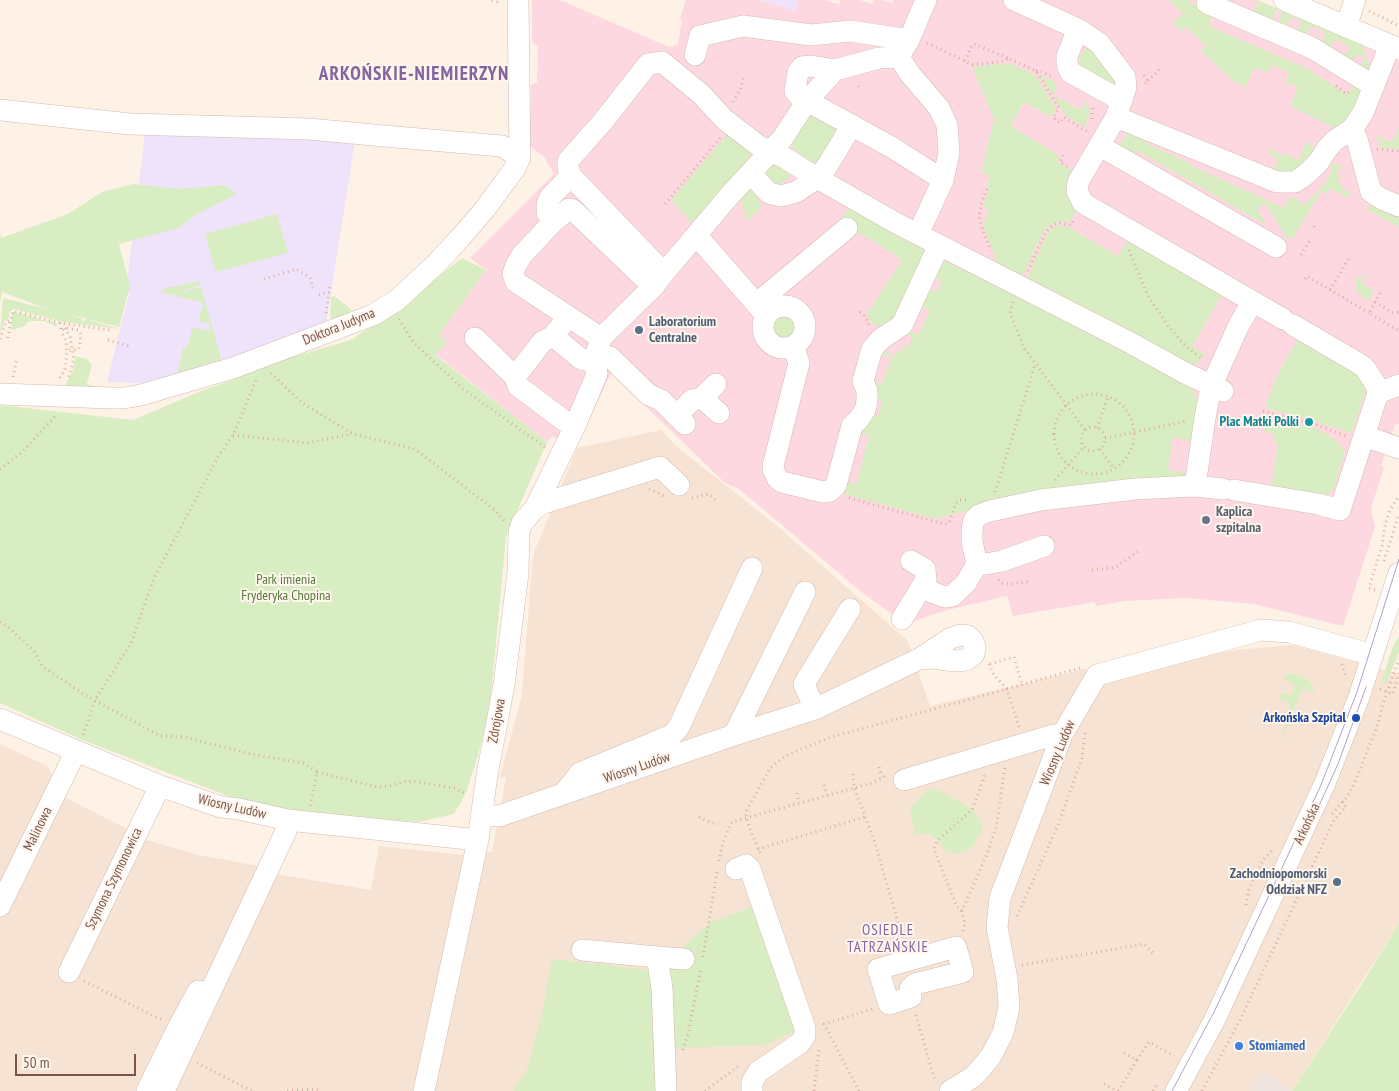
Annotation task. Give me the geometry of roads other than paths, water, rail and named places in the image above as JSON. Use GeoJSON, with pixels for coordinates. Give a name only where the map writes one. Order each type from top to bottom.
{"type":"FeatureCollection","features":[{"type":"Feature","properties":{"kind":"street"},"geometry":{"type":"LineString","coordinates":[[518,0],[520,158]]}},
{"type":"Feature","properties":{"kind":"street"},"geometry":{"type":"LineString","coordinates":[[918,234],[942,180],[949,153],[949,138],[944,117],[939,108],[910,74],[911,46],[926,0]]}},
{"type":"Feature","properties":{"kind":"street"},"geometry":{"type":"LineString","coordinates":[[923,586],[945,597],[952,596],[966,583],[977,564],[972,542],[974,520],[979,515],[990,511],[1041,500],[1130,489],[1195,486],[1318,504],[1340,510],[1378,393],[1373,380],[1365,368],[1358,363],[1083,203],[1077,192],[1078,182],[1100,146],[1119,109],[1126,86],[1125,77],[1099,43],[1078,29],[1014,0]]}},
{"type":"Feature","properties":{"kind":"street"},"geometry":{"type":"LineString","coordinates":[[1078,29],[1067,56],[1070,72],[1119,109],[1214,158],[1282,183],[1295,182],[1318,163],[1334,141],[1352,129],[1363,113],[1367,82],[1396,40],[1346,27],[1284,0]]}},
{"type":"Feature","properties":{"kind":"street"},"geometry":{"type":"LineString","coordinates":[[1346,27],[1355,1]]}},
{"type":"Feature","properties":{"kind":"street"},"geometry":{"type":"LineString","coordinates":[[1207,3],[1312,48],[1367,82]]}},
{"type":"Feature","properties":{"kind":"street"},"geometry":{"type":"LineString","coordinates":[[695,55],[700,36],[743,26],[810,35],[850,31],[911,46]]}},
{"type":"Feature","properties":{"kind":"street"},"geometry":{"type":"LineString","coordinates":[[553,336],[581,359],[597,351],[750,173],[782,139],[807,101],[835,70],[879,58],[911,46]]}},
{"type":"Feature","properties":{"kind":"street"},"geometry":{"type":"LineString","coordinates":[[660,279],[571,176],[568,168],[568,161],[572,154],[605,119],[648,64],[656,62],[662,62],[701,94],[738,130],[759,146],[918,234],[1128,341],[1217,389]]}},
{"type":"Feature","properties":{"kind":"street"},"geometry":{"type":"LineString","coordinates":[[807,101],[893,148],[942,180]]}},
{"type":"Feature","properties":{"kind":"street"},"geometry":{"type":"LineString","coordinates":[[0,110],[130,124],[309,129],[502,146],[520,158]]}},
{"type":"Feature","properties":{"kind":"street"},"geometry":{"type":"LineString","coordinates":[[750,173],[769,193],[782,196],[796,192],[817,178],[826,168],[852,125]]}},
{"type":"Feature","properties":{"kind":"street"},"geometry":{"type":"LineString","coordinates":[[1352,129],[1357,139],[1371,192],[1399,206]]}},
{"type":"Feature","properties":{"kind":"street"},"geometry":{"type":"LineString","coordinates":[[1100,146],[1276,247]]}},
{"type":"Feature","properties":{"kind":"street","name":"Doktora Judyma"},"geometry":{"type":"LineString","coordinates":[[6,387],[65,397],[124,398],[141,395],[208,376],[373,315],[397,300],[436,264],[485,209],[515,168],[520,158]]}},
{"type":"Feature","properties":{"kind":"street"},"geometry":{"type":"LineString","coordinates":[[554,221],[548,213],[547,205],[550,197],[571,176]]}},
{"type":"Feature","properties":{"kind":"street"},"geometry":{"type":"LineString","coordinates":[[660,279],[642,276],[573,210],[569,209],[554,221],[522,256],[513,274],[516,282],[568,317],[597,351],[610,357],[649,395],[661,400],[681,420],[692,400],[709,391],[719,413]]}},
{"type":"Feature","properties":{"kind":"street"},"geometry":{"type":"LineString","coordinates":[[761,310],[847,228]]}},
{"type":"Feature","properties":{"kind":"street"},"geometry":{"type":"LineString","coordinates":[[696,235],[761,310],[763,329],[768,341],[780,348],[793,346],[798,343],[805,331],[805,324],[799,312],[793,308],[781,306],[770,311],[761,310]]}},
{"type":"Feature","properties":{"kind":"street"},"geometry":{"type":"LineString","coordinates":[[793,346],[798,363],[772,466],[777,478],[782,482],[823,492],[830,491],[836,485],[852,426],[860,419],[865,410],[867,391],[863,381],[872,349],[881,339],[902,325],[939,245]]}},
{"type":"Feature","properties":{"kind":"street"},"geometry":{"type":"LineString","coordinates":[[1195,486],[1205,418],[1238,327],[1252,302]]}},
{"type":"Feature","properties":{"kind":"street"},"geometry":{"type":"LineString","coordinates":[[515,378],[542,342],[553,336],[568,317]]}},
{"type":"Feature","properties":{"kind":"street"},"geometry":{"type":"LineString","coordinates":[[474,338],[515,378],[518,386],[574,428]]}},
{"type":"Feature","properties":{"kind":"street","name":"Zdrojowa"},"geometry":{"type":"LineString","coordinates":[[424,1091],[478,840],[508,655],[518,573],[519,532],[522,523],[535,508],[574,428],[597,374],[597,351]]}},
{"type":"Feature","properties":{"kind":"street"},"geometry":{"type":"LineString","coordinates":[[1378,393],[1399,385]]}},
{"type":"Feature","properties":{"kind":"street"},"geometry":{"type":"LineString","coordinates":[[1364,434],[1399,433]]}},
{"type":"Feature","properties":{"kind":"street"},"geometry":{"type":"LineString","coordinates":[[1364,434],[1399,448]]}},
{"type":"Feature","properties":{"kind":"street"},"geometry":{"type":"LineString","coordinates":[[535,508],[544,503],[660,467],[679,494]]}},
{"type":"Feature","properties":{"kind":"street"},"geometry":{"type":"LineString","coordinates":[[977,564],[1002,561],[1044,546]]}},
{"type":"Feature","properties":{"kind":"street"},"geometry":{"type":"LineString","coordinates":[[902,619],[926,580],[925,570],[911,561]]}},
{"type":"Feature","properties":{"kind":"street"},"geometry":{"type":"LineString","coordinates":[[563,794],[580,773],[672,735],[679,727],[752,568]]}},
{"type":"Feature","properties":{"kind":"street","name":"Arkońska"},"geometry":{"type":"LineString","coordinates":[[1168,1086],[1214,1021],[1316,803],[1349,725],[1372,655],[1392,618],[1390,572]]}},
{"type":"Feature","properties":{"kind":"street"},"geometry":{"type":"LineString","coordinates":[[734,735],[804,592]]}},
{"type":"Feature","properties":{"kind":"street"},"geometry":{"type":"LineString","coordinates":[[815,709],[804,684],[850,609]]}},
{"type":"Feature","properties":{"kind":"street","name":"Wiosny Ludów"},"geometry":{"type":"LineString","coordinates":[[944,1088],[973,1076],[991,1056],[1003,1033],[1009,1007],[1007,979],[997,927],[1000,898],[1062,735],[1097,675],[1261,630],[1278,630],[1372,655]]}},
{"type":"Feature","properties":{"kind":"street","name":"Wiosny Ludów"},"geometry":{"type":"LineString","coordinates":[[483,809],[500,816],[815,709],[919,659]]}},
{"type":"Feature","properties":{"kind":"street","name":"Wiosny Ludów"},"geometry":{"type":"LineString","coordinates":[[0,719],[160,786],[221,807],[297,821],[478,840]]}},
{"type":"Feature","properties":{"kind":"street"},"geometry":{"type":"LineString","coordinates":[[897,777],[1009,744],[1053,735],[1062,735]]}},
{"type":"Feature","properties":{"kind":"street","name":"Malinowa"},"geometry":{"type":"LineString","coordinates":[[0,906],[76,751]]}},
{"type":"Feature","properties":{"kind":"street","name":"Szymona Szymonowica"},"geometry":{"type":"LineString","coordinates":[[69,972],[160,786]]}},
{"type":"Feature","properties":{"kind":"street"},"geometry":{"type":"LineString","coordinates":[[164,1091],[286,831],[297,821]]}},
{"type":"Feature","properties":{"kind":"street"},"geometry":{"type":"LineString","coordinates":[[736,869],[746,865],[750,869],[805,1028],[805,1036],[800,1043],[758,1072],[752,1082],[752,1091]]}},
{"type":"Feature","properties":{"kind":"street"},"geometry":{"type":"LineString","coordinates":[[147,1091],[178,1028],[215,962],[229,944],[237,938]]}},
{"type":"Feature","properties":{"kind":"street"},"geometry":{"type":"LineString","coordinates":[[956,947],[963,972],[915,984],[910,989],[911,997],[889,1004],[878,970],[956,947]]}},
{"type":"Feature","properties":{"kind":"street"},"geometry":{"type":"LineString","coordinates":[[582,950],[684,959]]}},
{"type":"Feature","properties":{"kind":"street"},"geometry":{"type":"LineString","coordinates":[[657,957],[662,988],[666,1091]]}},
{"type":"Feature","properties":{"kind":"tram line"},"geometry":{"type":"LineString","coordinates":[[1172,1091],[1215,1010],[1321,785],[1357,692],[1399,559]]}},
{"type":"Feature","properties":{"kind":"tram line"},"geometry":{"type":"LineString","coordinates":[[1313,819],[1338,764],[1366,687]]}},
{"type":"Feature","properties":{"kind":"place","name":"Laboratorium Centralne"},"geometry":{"type":"Point","coordinates":[639,330]}},
{"type":"Feature","properties":{"kind":"place","name":"Plac Matki Polki"},"geometry":{"type":"Point","coordinates":[1309,422]}},
{"type":"Feature","properties":{"kind":"place","name":"Kaplica szpitalna"},"geometry":{"type":"Point","coordinates":[1206,520]}},
{"type":"Feature","properties":{"kind":"place","name":"Arkońska Szpital"},"geometry":{"type":"Point","coordinates":[1356,718]}},
{"type":"Feature","properties":{"kind":"place","name":"Zachodniopomorski Oddział NFZ"},"geometry":{"type":"Point","coordinates":[1337,882]}},
{"type":"Feature","properties":{"kind":"place","name":"Stomiamed"},"geometry":{"type":"Point","coordinates":[1239,1046]}},
{"type":"Feature","properties":{"kind":"district","name":"ARKOŃSKIE-NIEMIERZYN"},"geometry":{"type":"Point","coordinates":[414,75]}},
{"type":"Feature","properties":{"kind":"district","name":"OSIEDLE TATRZAŃSKIE"},"geometry":{"type":"Point","coordinates":[888,940]}},
{"type":"Feature","properties":{"kind":"park label","name":"Park imienia Fryderyka Chopina"},"geometry":{"type":"Point","coordinates":[286,588]}}]}
